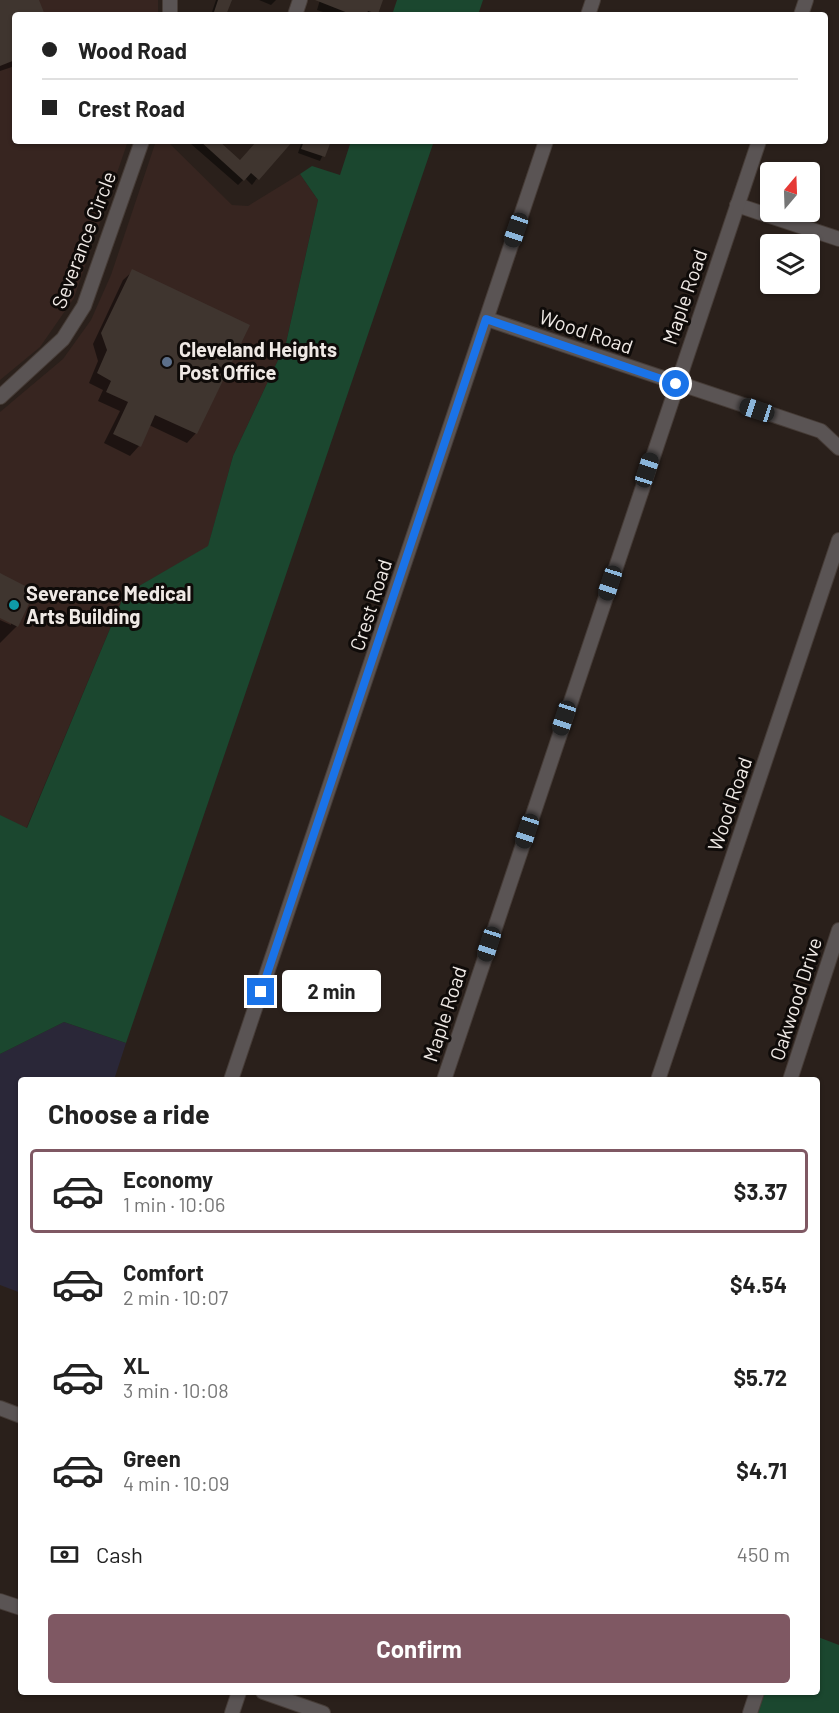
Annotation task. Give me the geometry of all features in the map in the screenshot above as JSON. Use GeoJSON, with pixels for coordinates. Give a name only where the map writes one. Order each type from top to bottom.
{"type":"FeatureCollection","features":[{"type":"Feature","properties":{"kind":"street","name":"Severance Circle"},"geometry":{"type":"LineString","coordinates":[[0,397],[63,339],[84,306],[141,144]]}},
{"type":"Feature","properties":{"kind":"street","name":"Crest Road"},"geometry":{"type":"LineString","coordinates":[[232,1077],[545,144]]}},
{"type":"Feature","properties":{"kind":"street","name":"Maple Road"},"geometry":{"type":"LineString","coordinates":[[445,1077],[758,144]]}},
{"type":"Feature","properties":{"kind":"street"},"geometry":{"type":"LineString","coordinates":[[737,205],[839,239]]}},
{"type":"Feature","properties":{"kind":"street","name":"Wood Road"},"geometry":{"type":"LineString","coordinates":[[486,319],[820,431],[839,448]]}},
{"type":"Feature","properties":{"kind":"street","name":"Wood Road"},"geometry":{"type":"LineString","coordinates":[[659,1077],[839,540]]}},
{"type":"Feature","properties":{"kind":"street","name":"Oakwood Drive"},"geometry":{"type":"LineString","coordinates":[[791,1077],[839,930]]}},
{"type":"Feature","properties":{"kind":"street"},"geometry":{"type":"LineString","coordinates":[[0,1408],[18,1415]]}},
{"type":"Feature","properties":{"kind":"street"},"geometry":{"type":"LineString","coordinates":[[0,1601],[18,1607]]}},
{"type":"Feature","properties":{"kind":"street"},"geometry":{"type":"LineString","coordinates":[[232,1713],[238,1695]]}},
{"type":"Feature","properties":{"kind":"street"},"geometry":{"type":"LineString","coordinates":[[272,1695],[323,1713]]}},
{"type":"Feature","properties":{"kind":"street"},"geometry":{"type":"LineString","coordinates":[[750,1713],[756,1695]]}},
{"type":"Feature","properties":{"kind":"shaded area"},"geometry":{"type":"Polygon","coordinates":[[[0,0],[158,0],[158,12],[12,12],[12,144],[127,144],[74,298],[40,347],[0,380],[0,0]]]}},
{"type":"Feature","properties":{"kind":"shaded area"},"geometry":{"type":"Polygon","coordinates":[[[155,144],[170,144],[232,205],[248,206],[300,174],[318,200],[286,343],[233,456],[208,547],[132,590],[122,600],[0,891],[0,412],[63,359],[91,320],[111,275],[155,144]]]}},
{"type":"Feature","properties":{"kind":"shaded area"},"geometry":{"type":"Polygon","coordinates":[[[64,1022],[126,1043],[115,1077],[18,1077],[18,1292],[0,1285],[0,1054],[64,1022]]]}},
{"type":"Feature","properties":{"kind":"green space"},"geometry":{"type":"Polygon","coordinates":[[[397,0],[483,0],[479,12],[393,12],[397,0]]]}},
{"type":"Feature","properties":{"kind":"green space"},"geometry":{"type":"Polygon","coordinates":[[[350,144],[433,144],[126,1043],[64,1022],[0,1054],[0,815],[27,828],[122,600],[132,590],[208,546],[233,456],[286,343],[318,200],[300,174],[312,166],[340,175],[350,144]]]}},
{"type":"Feature","properties":{"kind":"green space"},"geometry":{"type":"Polygon","coordinates":[[[820,1638],[839,1645],[839,1713],[750,1713],[756,1695],[820,1695],[820,1638]]]}},
{"type":"Feature","properties":{"kind":"building"},"geometry":{"type":"Polygon","coordinates":[[[0,0],[39,0],[44,12],[12,12],[12,61],[0,66],[0,0]]]}},
{"type":"Feature","properties":{"kind":"building"},"geometry":{"type":"Polygon","coordinates":[[[218,0],[232,0],[227,12],[214,12],[218,0]]]}},
{"type":"Feature","properties":{"kind":"building"},"geometry":{"type":"Polygon","coordinates":[[[315,0],[383,0],[379,12],[345,12],[315,0]]]}},
{"type":"Feature","properties":{"kind":"building"},"geometry":{"type":"Polygon","coordinates":[[[203,144],[222,144],[240,160],[254,144],[290,144],[259,180],[251,173],[244,181],[203,144]]]}},
{"type":"Feature","properties":{"kind":"building"},"geometry":{"type":"Polygon","coordinates":[[[303,144],[330,144],[325,157],[301,149],[303,144]]]}},
{"type":"Feature","properties":{"kind":"building","name":"Cleveland Heights Post Office"},"geometry":{"type":"Polygon","coordinates":[[[132,269],[250,325],[197,434],[155,415],[141,447],[113,434],[128,402],[106,392],[111,381],[97,373],[107,350],[101,333],[132,269]]]}},
{"type":"Feature","properties":{"kind":"building","name":"Severance Medical Arts Building"},"geometry":{"type":"Polygon","coordinates":[[[0,573],[35,591],[18,627],[0,618],[0,573]]]}},
{"type":"Feature","properties":{"kind":"place","name":"Cleveland Heights Post Office"},"geometry":{"type":"Point","coordinates":[167,362]}},
{"type":"Feature","properties":{"kind":"place","name":"Severance Medical Arts Building"},"geometry":{"type":"Point","coordinates":[14,605]}},
{"type":"Feature","properties":{"kind":"route"},"geometry":{"type":"LineString","coordinates":[[261,992],[486,319],[676,384]]}}]}
